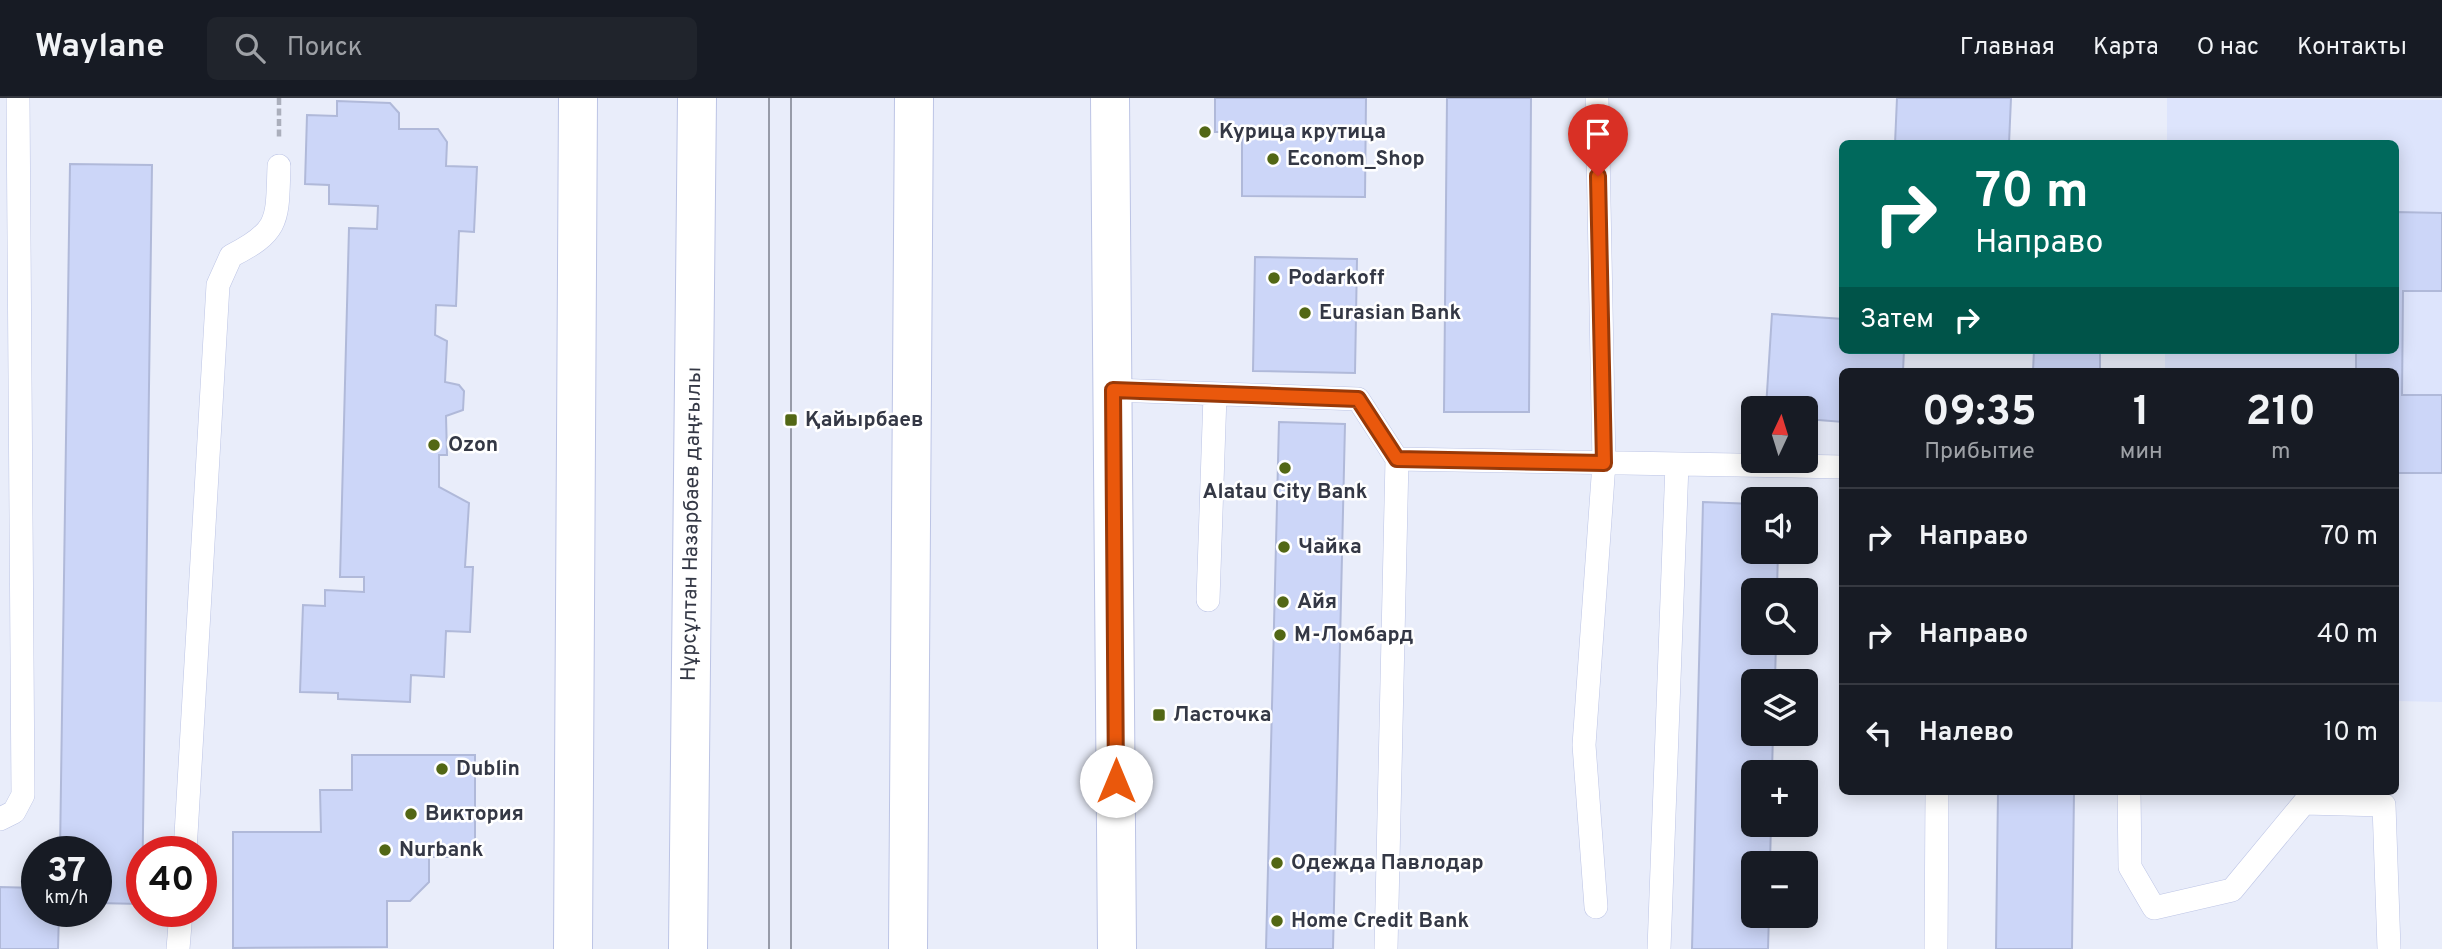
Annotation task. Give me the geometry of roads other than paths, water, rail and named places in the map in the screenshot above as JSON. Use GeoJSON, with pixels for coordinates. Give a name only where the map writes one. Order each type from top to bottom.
{"type":"FeatureCollection","features":[{"type":"Feature","properties":{"kind":"street"},"geometry":{"type":"LineString","coordinates":[[573,949],[578,98]]}},
{"type":"Feature","properties":{"kind":"street","name":"Нұрсұлтан Назарбаев даңғылы"},"geometry":{"type":"LineString","coordinates":[[688,949],[697,98]]}},
{"type":"Feature","properties":{"kind":"street"},"geometry":{"type":"LineString","coordinates":[[908,949],[914,98]]}},
{"type":"Feature","properties":{"kind":"street"},"geometry":{"type":"LineString","coordinates":[[1110,98],[1117,949]]}},
{"type":"Feature","properties":{"kind":"lane"},"geometry":{"type":"LineString","coordinates":[[0,819],[13,812],[23,795],[18,98]]}},
{"type":"Feature","properties":{"kind":"lane"},"geometry":{"type":"LineString","coordinates":[[1596,907],[1584,745],[1604,463],[1597,98]]}},
{"type":"Feature","properties":{"kind":"lane"},"geometry":{"type":"LineString","coordinates":[[185,836],[218,285],[231,256],[260,241],[278,216],[279,166]]}},
{"type":"Feature","properties":{"kind":"lane"},"geometry":{"type":"LineString","coordinates":[[1113,390],[1358,399],[1397,459],[1386,949]]}},
{"type":"Feature","properties":{"kind":"lane"},"geometry":{"type":"LineString","coordinates":[[1208,600],[1215,395]]}},
{"type":"Feature","properties":{"kind":"lane"},"geometry":{"type":"LineString","coordinates":[[1397,459],[1839,467]]}},
{"type":"Feature","properties":{"kind":"lane"},"geometry":{"type":"LineString","coordinates":[[1659,949],[1677,464]]}},
{"type":"Feature","properties":{"kind":"lane"},"geometry":{"type":"LineString","coordinates":[[1936,949],[1937,795]]}},
{"type":"Feature","properties":{"kind":"lane"},"geometry":{"type":"LineString","coordinates":[[2129,795],[2130,867],[2154,908],[2232,890],[2304,803],[2384,805],[2389,949]]}},
{"type":"Feature","properties":{"kind":"lane"},"geometry":{"type":"LineString","coordinates":[[178,949],[180,927]]}},
{"type":"Feature","properties":{"kind":"tram line"},"geometry":{"type":"LineString","coordinates":[[769,98],[769,949]]}},
{"type":"Feature","properties":{"kind":"tram line"},"geometry":{"type":"LineString","coordinates":[[791,98],[791,949]]}},
{"type":"Feature","properties":{"kind":"place","name":"Курица крутица"},"geometry":{"type":"Point","coordinates":[1205,132]}},
{"type":"Feature","properties":{"kind":"place","name":"Econom_Shop"},"geometry":{"type":"Point","coordinates":[1273,159]}},
{"type":"Feature","properties":{"kind":"place","name":"Podarkoff"},"geometry":{"type":"Point","coordinates":[1274,278]}},
{"type":"Feature","properties":{"kind":"place","name":"Eurasian Bank"},"geometry":{"type":"Point","coordinates":[1305,313]}},
{"type":"Feature","properties":{"kind":"place","name":"Қайырбаев"},"geometry":{"type":"Point","coordinates":[791,420]}},
{"type":"Feature","properties":{"kind":"place","name":"Ozon"},"geometry":{"type":"Point","coordinates":[434,445]}},
{"type":"Feature","properties":{"kind":"place","name":"Alatau City Bank"},"geometry":{"type":"Point","coordinates":[1285,468]}},
{"type":"Feature","properties":{"kind":"place","name":"Чайка"},"geometry":{"type":"Point","coordinates":[1284,547]}},
{"type":"Feature","properties":{"kind":"place","name":"Айя"},"geometry":{"type":"Point","coordinates":[1283,602]}},
{"type":"Feature","properties":{"kind":"place","name":"М-Ломбард"},"geometry":{"type":"Point","coordinates":[1280,635]}},
{"type":"Feature","properties":{"kind":"place","name":"Ласточка"},"geometry":{"type":"Point","coordinates":[1159,715]}},
{"type":"Feature","properties":{"kind":"place","name":"Dublin"},"geometry":{"type":"Point","coordinates":[442,769]}},
{"type":"Feature","properties":{"kind":"place","name":"Виктория"},"geometry":{"type":"Point","coordinates":[411,814]}},
{"type":"Feature","properties":{"kind":"place","name":"Nurbank"},"geometry":{"type":"Point","coordinates":[385,850]}},
{"type":"Feature","properties":{"kind":"place","name":"Одежда Павлодар"},"geometry":{"type":"Point","coordinates":[1277,863]}},
{"type":"Feature","properties":{"kind":"place","name":"Home Credit Bank"},"geometry":{"type":"Point","coordinates":[1277,921]}}]}
